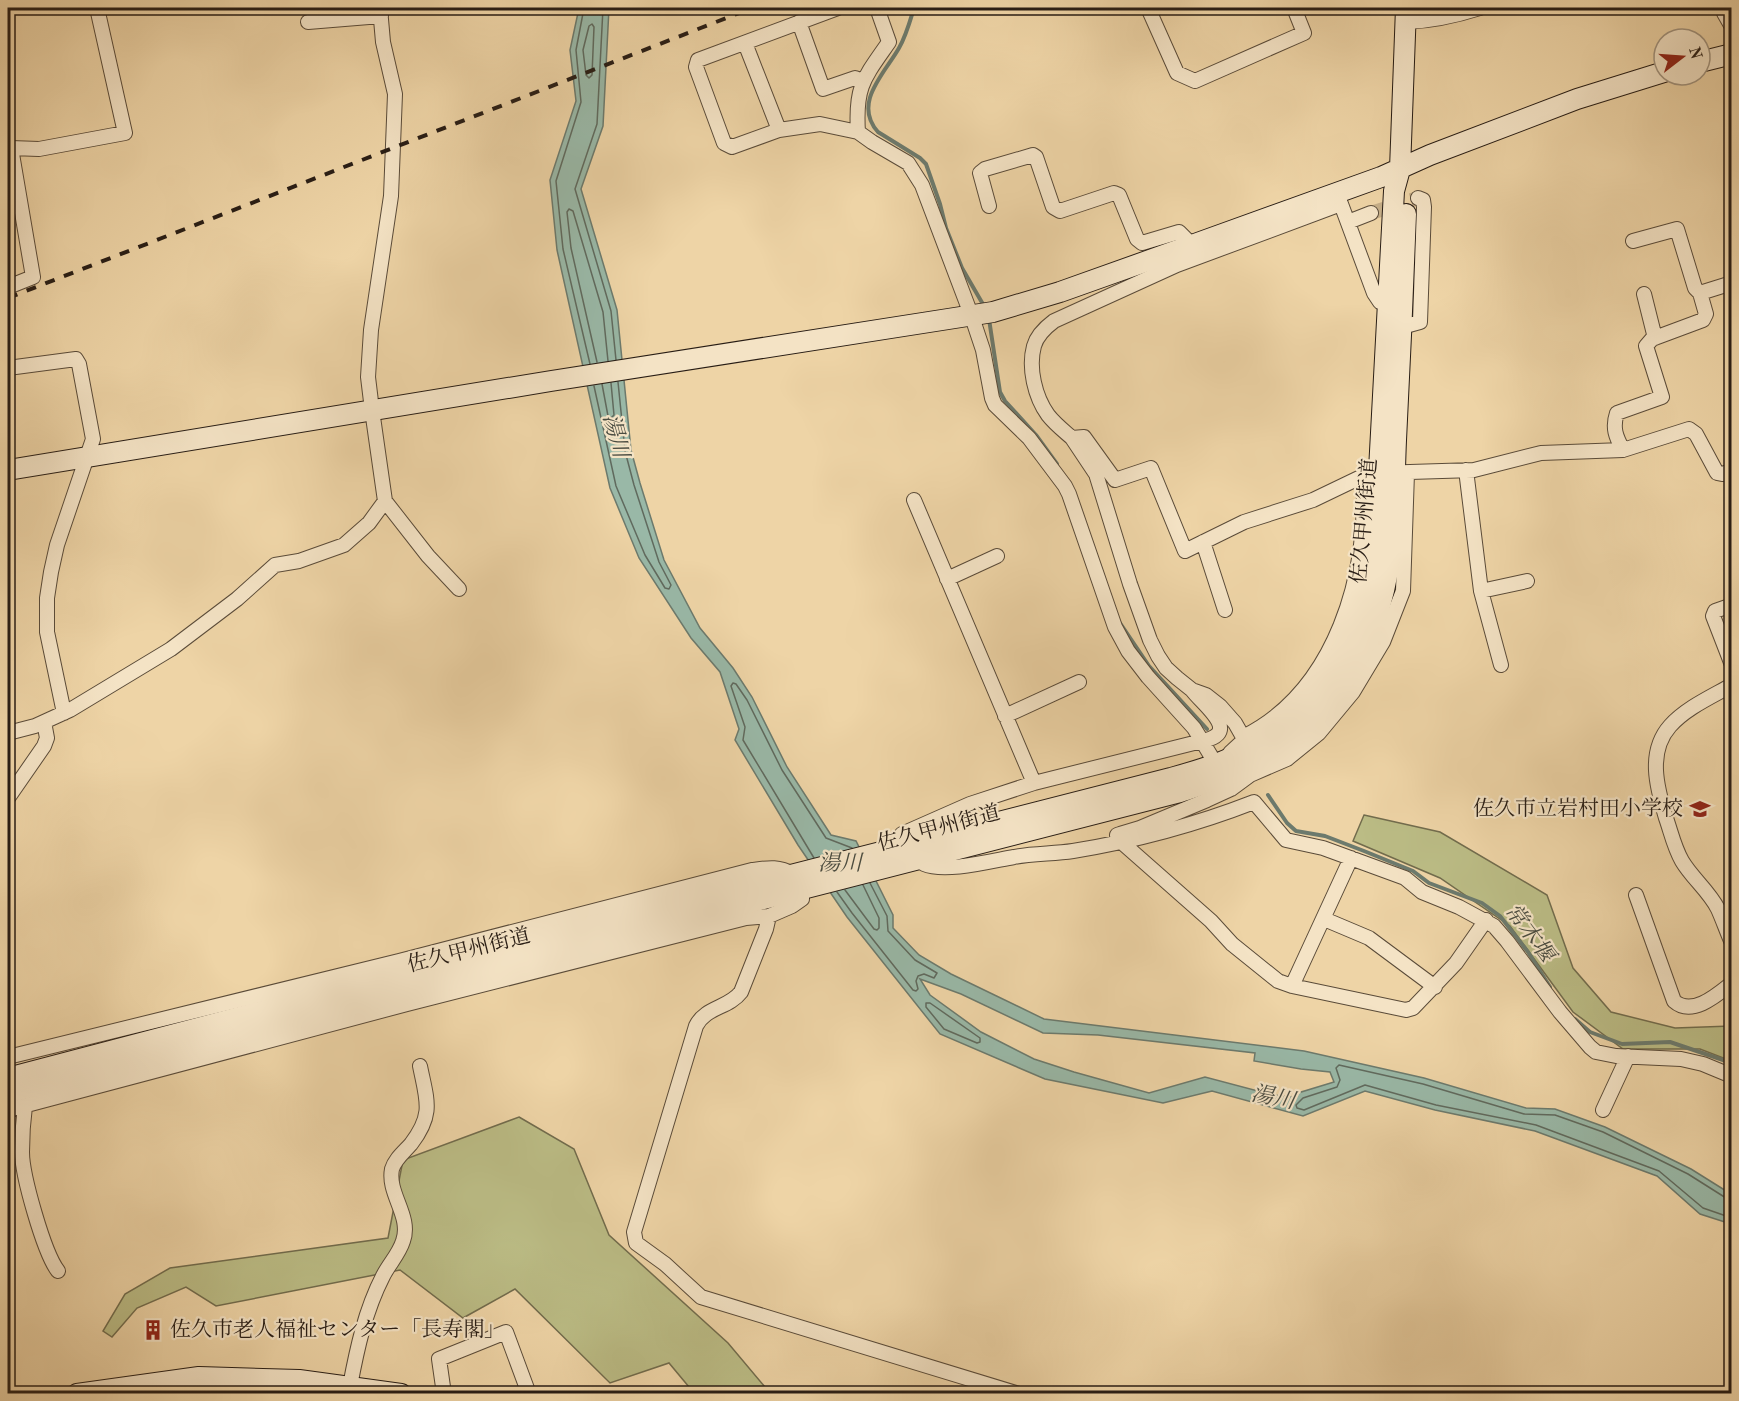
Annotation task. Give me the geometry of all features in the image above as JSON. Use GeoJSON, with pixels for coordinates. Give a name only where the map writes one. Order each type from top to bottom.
{"type":"FeatureCollection","features":[{"type":"Feature","properties":{"kind":"main road"},"geometry":{"type":"LineString","coordinates":[[1400,169],[1406,14]]}},
{"type":"Feature","properties":{"kind":"main road"},"geometry":{"type":"LineString","coordinates":[[1712,59],[1731,54]]}},
{"type":"Feature","properties":{"kind":"main road"},"geometry":{"type":"LineString","coordinates":[[8,470],[576,377],[981,315],[1060,292],[1192,245],[1339,198],[1441,150],[1566,103],[1652,76]]}},
{"type":"Feature","properties":{"kind":"main road","name":"佐久甲州街道"},"geometry":{"type":"LineString","coordinates":[[8,1078],[905,855],[1180,792],[1248,772],[1306,726],[1324,708],[1343,683],[1363,648],[1376,617],[1387,576],[1391,548],[1386,474],[1388,303],[1394,191],[1400,169]]}},
{"type":"Feature","properties":{"kind":"main road","name":"佐久甲州街道"},"geometry":{"type":"LineString","coordinates":[[905,855],[1171,778],[1262,741],[1286,723],[1316,690],[1344,648],[1370,578],[1386,474],[1402,327],[1407,191],[1400,169]]}},
{"type":"Feature","properties":{"kind":"main road","name":"佐久甲州街道"},"geometry":{"type":"LineString","coordinates":[[8,1093],[803,880]]}},
{"type":"Feature","properties":{"kind":"main road"},"geometry":{"type":"LineString","coordinates":[[77,1394],[199,1377],[299,1380],[337,1388],[401,1394]]}},
{"type":"Feature","properties":{"kind":"street"},"geometry":{"type":"LineString","coordinates":[[8,287],[33,278],[9,148],[39,149],[125,133],[97,8]]}},
{"type":"Feature","properties":{"kind":"street"},"geometry":{"type":"LineString","coordinates":[[838,8],[698,60],[696,67],[724,143],[732,147],[779,130],[820,124],[858,132],[908,163],[922,185],[981,315],[983,350],[995,405],[1029,438],[1069,494],[1115,627],[1128,651],[1218,758],[1243,741],[1243,737],[1235,723],[1220,706],[1206,695],[1192,690]]}},
{"type":"Feature","properties":{"kind":"street"},"geometry":{"type":"LineString","coordinates":[[858,132],[858,94],[863,81],[888,42],[877,8]]}},
{"type":"Feature","properties":{"kind":"street"},"geometry":{"type":"LineString","coordinates":[[1148,8],[1177,73],[1194,81],[1304,33],[1294,8]]}},
{"type":"Feature","properties":{"kind":"street"},"geometry":{"type":"LineString","coordinates":[[1406,14],[1426,21],[1454,16],[1479,8]]}},
{"type":"Feature","properties":{"kind":"street"},"geometry":{"type":"LineString","coordinates":[[308,22],[380,12],[383,42],[395,94],[391,196],[371,330],[368,366],[372,410],[385,501],[428,556],[459,589]]}},
{"type":"Feature","properties":{"kind":"street"},"geometry":{"type":"LineString","coordinates":[[1725,13],[1731,27]]}},
{"type":"Feature","properties":{"kind":"street"},"geometry":{"type":"LineString","coordinates":[[799,22],[823,89],[855,78],[863,81]]}},
{"type":"Feature","properties":{"kind":"street"},"geometry":{"type":"LineString","coordinates":[[745,43],[779,130]]}},
{"type":"Feature","properties":{"kind":"street"},"geometry":{"type":"LineString","coordinates":[[989,206],[980,173],[985,169],[1033,155],[1036,157],[1053,207],[1060,210],[1114,193],[1119,195],[1137,239],[1142,243],[1179,232],[1192,245]]}},
{"type":"Feature","properties":{"kind":"street"},"geometry":{"type":"LineString","coordinates":[[1254,802],[1162,834],[1072,851],[1014,857],[974,865],[931,867],[924,864],[905,855],[902,834],[970,804],[1034,783],[1210,740],[1218,735],[1220,728],[1219,719],[1192,690],[1166,668],[1150,640],[1096,474],[1072,438],[1046,413],[1034,386],[1034,346],[1045,328],[1078,308],[1339,198],[1374,293],[1380,302],[1388,303]]}},
{"type":"Feature","properties":{"kind":"street"},"geometry":{"type":"LineString","coordinates":[[1402,327],[1420,322],[1424,207],[1423,200],[1418,198]]}},
{"type":"Feature","properties":{"kind":"street"},"geometry":{"type":"LineString","coordinates":[[1348,222],[1371,213]]}},
{"type":"Feature","properties":{"kind":"street"},"geometry":{"type":"LineString","coordinates":[[1623,450],[1615,436],[1614,422],[1617,413],[1662,397],[1646,346],[1655,338],[1703,320],[1706,314],[1700,293],[1695,288],[1677,229],[1633,242]]}},
{"type":"Feature","properties":{"kind":"street"},"geometry":{"type":"LineString","coordinates":[[1700,293],[1731,283]]}},
{"type":"Feature","properties":{"kind":"street"},"geometry":{"type":"LineString","coordinates":[[1644,294],[1655,338]]}},
{"type":"Feature","properties":{"kind":"street"},"geometry":{"type":"LineString","coordinates":[[8,368],[75,359],[79,364],[93,439],[57,545],[47,598],[47,632],[64,713]]}},
{"type":"Feature","properties":{"kind":"street"},"geometry":{"type":"LineString","coordinates":[[1072,438],[1084,437],[1115,480],[1151,468],[1185,551],[1244,522],[1386,474],[1466,470],[1541,453],[1623,450],[1689,429],[1696,434],[1717,473],[1731,471]]}},
{"type":"Feature","properties":{"kind":"street"},"geometry":{"type":"LineString","coordinates":[[1466,470],[1481,591],[1501,665]]}},
{"type":"Feature","properties":{"kind":"street"},"geometry":{"type":"LineString","coordinates":[[1243,737],[1261,728],[1298,695],[1325,659],[1337,634],[1354,579],[1360,552],[1364,493],[1386,474]]}},
{"type":"Feature","properties":{"kind":"street"},"geometry":{"type":"LineString","coordinates":[[914,500],[1034,783]]}},
{"type":"Feature","properties":{"kind":"street"},"geometry":{"type":"LineString","coordinates":[[8,733],[64,713],[189,636],[237,599],[275,565],[299,561],[344,545],[369,523],[385,501]]}},
{"type":"Feature","properties":{"kind":"street"},"geometry":{"type":"LineString","coordinates":[[1203,542],[1225,610]]}},
{"type":"Feature","properties":{"kind":"street"},"geometry":{"type":"LineString","coordinates":[[946,579],[998,555]]}},
{"type":"Feature","properties":{"kind":"street"},"geometry":{"type":"LineString","coordinates":[[1481,591],[1527,581]]}},
{"type":"Feature","properties":{"kind":"street"},"geometry":{"type":"LineString","coordinates":[[1731,605],[1715,611],[1713,616],[1731,665]]}},
{"type":"Feature","properties":{"kind":"street"},"geometry":{"type":"LineString","coordinates":[[1005,716],[1079,682]]}},
{"type":"Feature","properties":{"kind":"street"},"geometry":{"type":"LineString","coordinates":[[1731,685],[1690,709],[1662,736],[1656,764],[1656,785],[1674,844],[1688,871],[1717,906],[1731,943]]}},
{"type":"Feature","properties":{"kind":"street"},"geometry":{"type":"LineString","coordinates":[[8,798],[44,746],[47,738],[44,722]]}},
{"type":"Feature","properties":{"kind":"street"},"geometry":{"type":"LineString","coordinates":[[1248,772],[1231,789],[1140,828],[1117,835],[1118,839],[1211,921],[1232,944],[1278,981],[1406,1010],[1413,1008],[1456,963],[1486,920]]}},
{"type":"Feature","properties":{"kind":"street"},"geometry":{"type":"LineString","coordinates":[[1240,787],[1286,840],[1323,848],[1406,878],[1422,892],[1486,920],[1502,933],[1553,1003],[1596,1052],[1681,1059],[1702,1064],[1731,1076]]}},
{"type":"Feature","properties":{"kind":"street"},"geometry":{"type":"LineString","coordinates":[[1292,986],[1351,858]]}},
{"type":"Feature","properties":{"kind":"street"},"geometry":{"type":"LineString","coordinates":[[8,1057],[399,961],[752,870],[782,868],[803,880],[802,899],[792,906],[769,915],[746,918],[407,1004],[8,1110]]}},
{"type":"Feature","properties":{"kind":"street"},"geometry":{"type":"LineString","coordinates":[[1636,895],[1674,1001],[1688,1008],[1709,999],[1731,983]]}},
{"type":"Feature","properties":{"kind":"street"},"geometry":{"type":"LineString","coordinates":[[769,915],[766,929],[736,1000],[705,1014],[696,1026],[634,1232],[636,1243],[665,1264],[701,1297],[1019,1394]]}},
{"type":"Feature","properties":{"kind":"street"},"geometry":{"type":"LineString","coordinates":[[1324,919],[1369,938],[1435,987]]}},
{"type":"Feature","properties":{"kind":"street"},"geometry":{"type":"LineString","coordinates":[[1603,1110],[1628,1056]]}},
{"type":"Feature","properties":{"kind":"street"},"geometry":{"type":"LineString","coordinates":[[337,1388],[383,1276],[404,1241],[404,1220],[393,1184],[392,1170],[428,1115],[420,1066]]}},
{"type":"Feature","properties":{"kind":"street"},"geometry":{"type":"LineString","coordinates":[[25,1106],[22,1153],[24,1168],[46,1251],[58,1271]]}},
{"type":"Feature","properties":{"kind":"street"},"geometry":{"type":"LineString","coordinates":[[444,1394],[439,1359],[506,1332],[529,1394]]}},
{"type":"Feature","properties":{"kind":"green space"},"geometry":{"type":"Polygon","coordinates":[[[1364,815],[1440,832],[1547,895],[1573,968],[1611,1012],[1675,1028],[1731,1026],[1731,1061],[1700,1049],[1623,1049],[1573,1012],[1510,926],[1440,878],[1353,841],[1364,815]]]}},
{"type":"Feature","properties":{"kind":"green space"},"geometry":{"type":"Polygon","coordinates":[[[519,1117],[574,1149],[609,1235],[728,1343],[770,1393],[694,1393],[669,1363],[610,1383],[515,1289],[463,1318],[400,1270],[216,1306],[186,1287],[137,1308],[112,1337],[103,1331],[125,1294],[170,1268],[388,1238],[403,1160],[519,1117]]]}},
{"type":"Feature","properties":{"kind":"water","name":"湯川"},"geometry":{"type":"Polygon","coordinates":[[[579,8],[609,8],[603,126],[581,189],[617,310],[631,450],[664,560],[700,628],[733,668],[752,697],[787,767],[831,835],[856,841],[893,915],[893,928],[919,955],[951,974],[1044,1019],[1304,1051],[1424,1078],[1526,1108],[1555,1109],[1605,1127],[1691,1169],[1731,1194],[1731,1224],[1700,1214],[1657,1176],[1535,1131],[1435,1110],[1365,1091],[1303,1116],[1212,1091],[1163,1103],[1045,1079],[940,1034],[847,917],[798,845],[735,740],[739,729],[720,672],[691,638],[639,558],[610,488],[557,250],[550,180],[576,101],[570,50],[579,8]],[[920,979],[930,995],[981,1032],[1034,1059],[1149,1093],[1205,1077],[1273,1095],[1295,1097],[1298,1093],[1334,1082],[1330,1072],[1254,1061],[1255,1053],[1098,1035],[1043,1033],[961,994],[920,979]]]}},
{"type":"Feature","properties":{"kind":"waterway"},"geometry":{"type":"LineString","coordinates":[[914,8],[901,43],[874,88],[868,110],[871,121],[878,132],[926,164],[946,228],[962,268],[984,306]]}},
{"type":"Feature","properties":{"kind":"waterway"},"geometry":{"type":"LineString","coordinates":[[989,319],[1000,392],[1057,464]]}},
{"type":"Feature","properties":{"kind":"waterway"},"geometry":{"type":"LineString","coordinates":[[1120,623],[1149,666],[1207,729]]}},
{"type":"Feature","properties":{"kind":"waterway","name":"常木堰"},"geometry":{"type":"LineString","coordinates":[[1268,795],[1287,823],[1296,831],[1325,836],[1364,851],[1413,871],[1429,883],[1482,903],[1500,916],[1528,952],[1550,987]]}},
{"type":"Feature","properties":{"kind":"waterway","name":"常木堰"},"geometry":{"type":"LineString","coordinates":[[1575,1019],[1590,1032],[1622,1044],[1670,1042],[1732,1063]]}},
{"type":"Feature","properties":{"kind":"tunnel"},"geometry":{"type":"LineString","coordinates":[[1371,213],[1418,198]]}},
{"type":"Feature","properties":{"kind":"railway"},"geometry":{"type":"LineString","coordinates":[[8,298],[752,8]]}},
{"type":"Feature","properties":{"kind":"place","name":"佐久市立岩村田小学校"},"geometry":{"type":"Point","coordinates":[1700,809]}},
{"type":"Feature","properties":{"kind":"place","name":"佐久市老人福祉センター「長寿閣」"},"geometry":{"type":"Point","coordinates":[153,1330]}}]}
